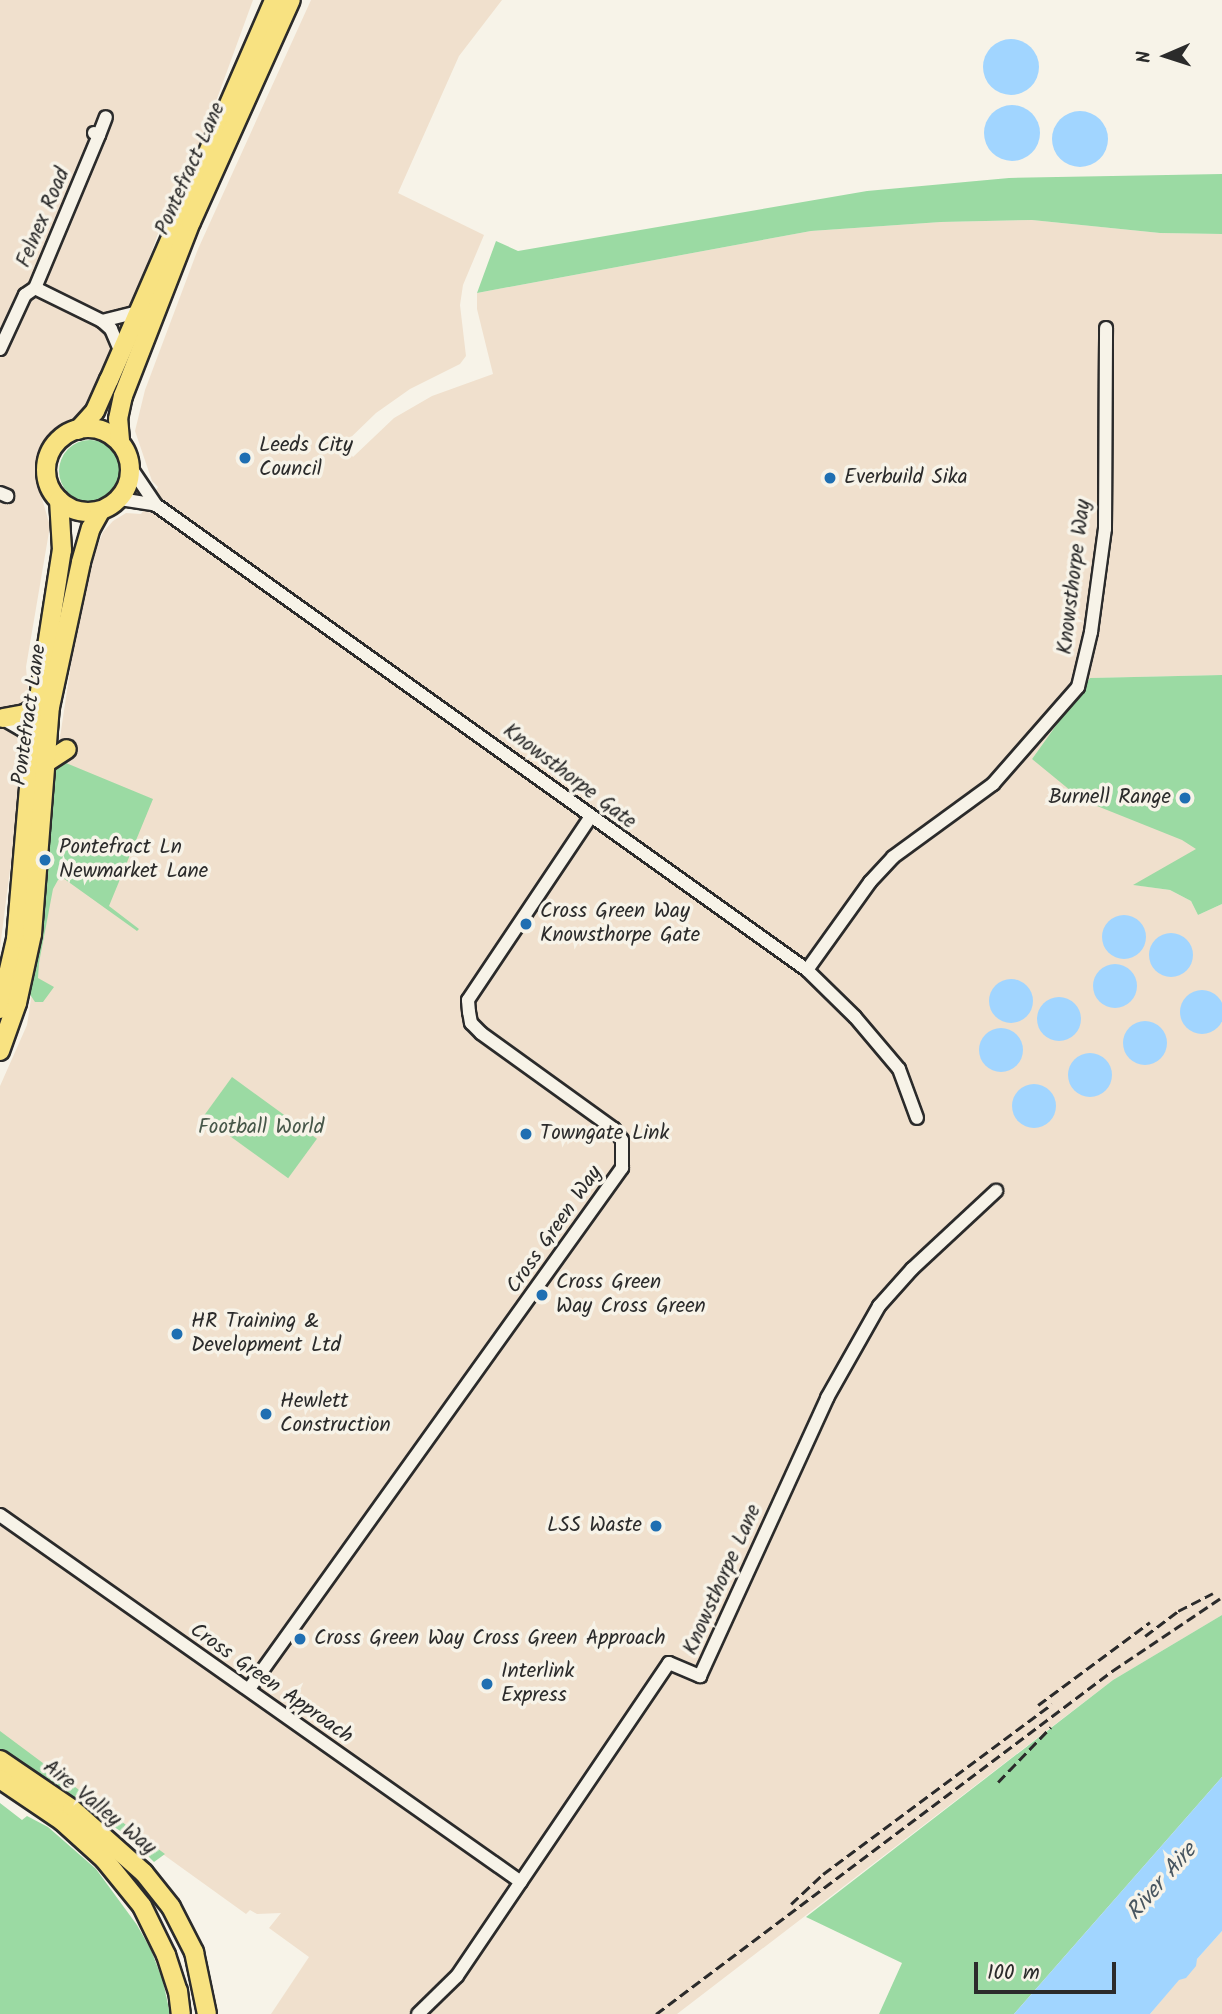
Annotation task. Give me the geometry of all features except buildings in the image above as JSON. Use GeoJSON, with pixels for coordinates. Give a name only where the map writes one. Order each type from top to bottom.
{"type":"FeatureCollection","features":[{"type":"Feature","properties":{"kind":"highway","name":"Pontefract Lane"},"geometry":{"type":"LineString","coordinates":[[78,430],[94,411],[121,352],[274,0]]}},
{"type":"Feature","properties":{"kind":"highway","name":"Pontefract Lane"},"geometry":{"type":"LineString","coordinates":[[120,440],[122,396],[191,222],[291,0]]}},
{"type":"Feature","properties":{"kind":"highway"},"geometry":{"type":"LineString","coordinates":[[78,430],[100,431],[120,440],[131,468],[130,483],[120,499],[100,512],[78,509],[59,500],[46,483],[43,470],[46,457],[59,438],[78,430]]}},
{"type":"Feature","properties":{"kind":"highway","name":"Pontefract Lane"},"geometry":{"type":"LineString","coordinates":[[17,1006],[16,939],[32,745],[62,550],[59,500]]}},
{"type":"Feature","properties":{"kind":"highway","name":"Pontefract Lane"},"geometry":{"type":"LineString","coordinates":[[0,1051],[17,1006],[32,934],[50,707],[67,619],[91,528],[100,512]]}},
{"type":"Feature","properties":{"kind":"highway"},"geometry":{"type":"LineString","coordinates":[[2,717],[25,714],[37,706]]}},
{"type":"Feature","properties":{"kind":"highway"},"geometry":{"type":"LineString","coordinates":[[44,764],[67,749]]}},
{"type":"Feature","properties":{"kind":"highway","name":"Aire Valley Way"},"geometry":{"type":"LineString","coordinates":[[0,1760],[72,1809],[144,1873],[171,1907],[194,1952],[207,2014]]}},
{"type":"Feature","properties":{"kind":"highway","name":"Aire Valley Way"},"geometry":{"type":"LineString","coordinates":[[0,1779],[62,1821],[104,1859],[142,1906],[166,1955],[178,1991],[181,2014]]}},
{"type":"Feature","properties":{"kind":"street","name":"Felnex Road"},"geometry":{"type":"LineString","coordinates":[[0,349],[25,295],[35,288],[106,117]]}},
{"type":"Feature","properties":{"kind":"street"},"geometry":{"type":"LineString","coordinates":[[35,288],[102,321],[111,329],[121,352]]}},
{"type":"Feature","properties":{"kind":"street"},"geometry":{"type":"LineString","coordinates":[[102,321],[138,312]]}},
{"type":"Feature","properties":{"kind":"street","name":"Knowsthorpe Way"},"geometry":{"type":"LineString","coordinates":[[807,970],[870,882],[885,866],[919,836],[993,785],[1078,687],[1091,632],[1105,528],[1106,328]]}},
{"type":"Feature","properties":{"kind":"street","name":"Knowsthorpe Gate"},"geometry":{"type":"LineString","coordinates":[[131,468],[156,505],[386,667],[590,818],[807,970],[855,1017],[899,1069],[917,1118]]}},
{"type":"Feature","properties":{"kind":"street","name":"Knowsthorpe Gate"},"geometry":{"type":"LineString","coordinates":[[120,499],[156,505]]}},
{"type":"Feature","properties":{"kind":"street"},"geometry":{"type":"LineString","coordinates":[[2,717],[24,731],[32,745]]}},
{"type":"Feature","properties":{"kind":"street","name":"Cross Green Way"},"geometry":{"type":"LineString","coordinates":[[249,1689],[622,1168],[622,1140],[614,1129],[481,1033],[471,1023],[469,1012],[468,1000],[590,818]]}},
{"type":"Feature","properties":{"kind":"street","name":"Knowsthorpe Lane"},"geometry":{"type":"LineString","coordinates":[[418,2014],[457,1976],[669,1663],[700,1676],[827,1398],[879,1306],[912,1269],[996,1191]]}},
{"type":"Feature","properties":{"kind":"street","name":"Cross Green Approach"},"geometry":{"type":"LineString","coordinates":[[0,1515],[521,1882]]}},
{"type":"Feature","properties":{"kind":"shaded area"},"geometry":{"type":"Polygon","coordinates":[[[0,0],[253,0],[203,137],[173,191],[136,296],[84,412],[42,443],[36,478],[50,526],[26,667],[30,713],[0,948],[0,0]]]}},
{"type":"Feature","properties":{"kind":"shaded area"},"geometry":{"type":"Polygon","coordinates":[[[311,0],[502,0],[459,56],[398,193],[484,235],[463,285],[460,305],[466,356],[460,364],[410,389],[376,413],[343,445],[353,457],[394,418],[432,396],[493,374],[477,309],[477,293],[811,231],[941,222],[1032,220],[1160,233],[1222,234],[1222,675],[1090,678],[1032,759],[1222,850],[1134,885],[1170,890],[1191,901],[1198,915],[1222,904],[1222,1615],[1113,1680],[677,2014],[271,2014],[309,1957],[269,1928],[281,1913],[257,1914],[250,1910],[246,1914],[0,1737],[0,1086],[27,1025],[50,883],[55,770],[77,625],[92,560],[103,532],[113,521],[126,513],[141,514],[158,487],[152,481],[135,431],[145,390],[198,249],[311,0]]]}},
{"type":"Feature","properties":{"kind":"shaded area"},"geometry":{"type":"Polygon","coordinates":[[[1222,1931],[1222,2014],[1150,2014],[1179,1979],[1222,1931]]]}},
{"type":"Feature","properties":{"kind":"green space"},"geometry":{"type":"Polygon","coordinates":[[[1222,174],[1222,234],[1160,233],[1032,220],[941,222],[811,231],[477,293],[496,241],[518,251],[867,191],[1009,178],[1222,174]]]}},
{"type":"Feature","properties":{"kind":"green space"},"geometry":{"type":"Polygon","coordinates":[[[84,440],[96,440],[112,449],[119,459],[119,483],[112,493],[96,502],[84,502],[73,497],[64,488],[59,477],[59,465],[64,454],[73,445],[84,440]]]}},
{"type":"Feature","properties":{"kind":"green space"},"geometry":{"type":"Polygon","coordinates":[[[1222,675],[1222,904],[1198,915],[1191,901],[1170,890],[1133,885],[1196,849],[1182,840],[1082,800],[1032,759],[1090,678],[1222,675]]]}},
{"type":"Feature","properties":{"kind":"green space"},"geometry":{"type":"Polygon","coordinates":[[[66,763],[153,799],[109,906],[139,929],[137,931],[63,878],[58,880],[53,889],[38,978],[54,987],[43,1002],[35,1002],[29,993],[44,901],[48,860],[46,831],[53,770],[66,763]]]}},
{"type":"Feature","properties":{"kind":"green space","name":"Football World"},"geometry":{"type":"Polygon","coordinates":[[[232,1077],[317,1139],[288,1178],[203,1117],[232,1077]]]}},
{"type":"Feature","properties":{"kind":"green space"},"geometry":{"type":"Polygon","coordinates":[[[1222,1615],[1222,1777],[1014,2014],[879,2014],[902,1963],[806,1917],[1113,1680],[1222,1615]]]}},
{"type":"Feature","properties":{"kind":"green space"},"geometry":{"type":"Polygon","coordinates":[[[0,1731],[165,1854],[154,1862],[129,1837],[0,1749],[0,1731]]]}},
{"type":"Feature","properties":{"kind":"green space"},"geometry":{"type":"Polygon","coordinates":[[[0,1803],[22,1820],[27,1816],[48,1827],[96,1869],[137,1925],[151,1950],[163,1981],[170,2014],[0,2014],[0,1803]]]}},
{"type":"Feature","properties":{"kind":"water"},"geometry":{"type":"Polygon","coordinates":[[[1011,39],[1022,41],[1031,47],[1037,56],[1037,78],[1031,87],[1022,93],[1011,95],[1000,93],[991,87],[985,78],[983,67],[985,56],[991,47],[1000,41],[1011,39]]]}},
{"type":"Feature","properties":{"kind":"water"},"geometry":{"type":"Polygon","coordinates":[[[1006,105],[1018,105],[1028,109],[1036,117],[1040,133],[1036,149],[1028,157],[1018,161],[1006,161],[996,157],[988,149],[984,139],[984,127],[988,117],[996,109],[1006,105]]]}},
{"type":"Feature","properties":{"kind":"water"},"geometry":{"type":"Polygon","coordinates":[[[1075,111],[1085,111],[1100,119],[1106,128],[1106,150],[1100,159],[1085,167],[1075,167],[1057,155],[1052,144],[1052,134],[1064,116],[1075,111]]]}},
{"type":"Feature","properties":{"kind":"water"},"geometry":{"type":"Polygon","coordinates":[[[1124,915],[1140,921],[1146,937],[1140,953],[1124,959],[1108,953],[1102,937],[1108,921],[1124,915]]]}},
{"type":"Feature","properties":{"kind":"water"},"geometry":{"type":"Polygon","coordinates":[[[1171,933],[1187,939],[1193,955],[1187,971],[1171,977],[1155,971],[1149,955],[1155,939],[1171,933]]]}},
{"type":"Feature","properties":{"kind":"water"},"geometry":{"type":"Polygon","coordinates":[[[1115,964],[1131,970],[1137,986],[1131,1002],[1115,1008],[1099,1002],[1093,986],[1099,970],[1115,964]]]}},
{"type":"Feature","properties":{"kind":"water"},"geometry":{"type":"Polygon","coordinates":[[[1011,979],[1027,985],[1033,1001],[1027,1017],[1011,1023],[995,1017],[989,1001],[995,985],[1011,979]]]}},
{"type":"Feature","properties":{"kind":"water"},"geometry":{"type":"Polygon","coordinates":[[[1202,990],[1217,997],[1224,1012],[1217,1027],[1202,1034],[1187,1027],[1180,1012],[1187,997],[1202,990]]]}},
{"type":"Feature","properties":{"kind":"water"},"geometry":{"type":"Polygon","coordinates":[[[1059,997],[1075,1003],[1081,1019],[1075,1035],[1059,1041],[1043,1035],[1037,1019],[1043,1003],[1059,997]]]}},
{"type":"Feature","properties":{"kind":"water"},"geometry":{"type":"Polygon","coordinates":[[[1145,1021],[1161,1027],[1167,1043],[1161,1059],[1145,1065],[1129,1059],[1123,1043],[1129,1027],[1145,1021]]]}},
{"type":"Feature","properties":{"kind":"water"},"geometry":{"type":"Polygon","coordinates":[[[1001,1028],[1017,1034],[1023,1050],[1017,1066],[1001,1072],[985,1066],[979,1050],[985,1034],[1001,1028]]]}},
{"type":"Feature","properties":{"kind":"water"},"geometry":{"type":"Polygon","coordinates":[[[1090,1053],[1106,1059],[1112,1075],[1106,1091],[1090,1097],[1074,1091],[1068,1075],[1074,1059],[1090,1053]]]}},
{"type":"Feature","properties":{"kind":"water"},"geometry":{"type":"Polygon","coordinates":[[[1034,1084],[1050,1090],[1056,1106],[1050,1122],[1034,1128],[1018,1122],[1012,1106],[1018,1090],[1034,1084]]]}},
{"type":"Feature","properties":{"kind":"water","name":"River Aire"},"geometry":{"type":"Polygon","coordinates":[[[1222,1777],[1222,1931],[1197,1959],[1196,1966],[1186,1978],[1179,1980],[1150,2014],[1014,2014],[1222,1777]]]}},
{"type":"Feature","properties":{"kind":"railway"},"geometry":{"type":"LineString","coordinates":[[1145,1636],[1178,1611],[1213,1593]]}},
{"type":"Feature","properties":{"kind":"railway"},"geometry":{"type":"LineString","coordinates":[[656,2014],[1112,1671],[1222,1597]]}},
{"type":"Feature","properties":{"kind":"railway"},"geometry":{"type":"LineString","coordinates":[[1038,1705],[1150,1622]]}},
{"type":"Feature","properties":{"kind":"railway"},"geometry":{"type":"LineString","coordinates":[[791,1904],[823,1874],[1052,1704]]}},
{"type":"Feature","properties":{"kind":"railway"},"geometry":{"type":"LineString","coordinates":[[998,1782],[1051,1727]]}},
{"type":"Feature","properties":{"kind":"place","name":"Leeds City Council"},"geometry":{"type":"Point","coordinates":[245,458]}},
{"type":"Feature","properties":{"kind":"place","name":"Everbuild Sika"},"geometry":{"type":"Point","coordinates":[830,478]}},
{"type":"Feature","properties":{"kind":"place","name":"Burnell Range"},"geometry":{"type":"Point","coordinates":[1185,798]}},
{"type":"Feature","properties":{"kind":"place","name":"Pontefract Ln Newmarket Lane"},"geometry":{"type":"Point","coordinates":[45,860]}},
{"type":"Feature","properties":{"kind":"place","name":"Cross Green Way Knowsthorpe Gate"},"geometry":{"type":"Point","coordinates":[526,924]}},
{"type":"Feature","properties":{"kind":"place","name":"Towngate Link"},"geometry":{"type":"Point","coordinates":[526,1134]}},
{"type":"Feature","properties":{"kind":"place","name":"Cross Green Way Cross Green"},"geometry":{"type":"Point","coordinates":[542,1295]}},
{"type":"Feature","properties":{"kind":"place","name":"HR Training & Development Ltd"},"geometry":{"type":"Point","coordinates":[177,1334]}},
{"type":"Feature","properties":{"kind":"place","name":"Hewlett Construction"},"geometry":{"type":"Point","coordinates":[266,1414]}},
{"type":"Feature","properties":{"kind":"place","name":"LSS Waste"},"geometry":{"type":"Point","coordinates":[656,1526]}},
{"type":"Feature","properties":{"kind":"place","name":"Cross Green Way Cross Green Approach"},"geometry":{"type":"Point","coordinates":[300,1639]}},
{"type":"Feature","properties":{"kind":"place","name":"Interlink Express"},"geometry":{"type":"Point","coordinates":[487,1684]}}]}
